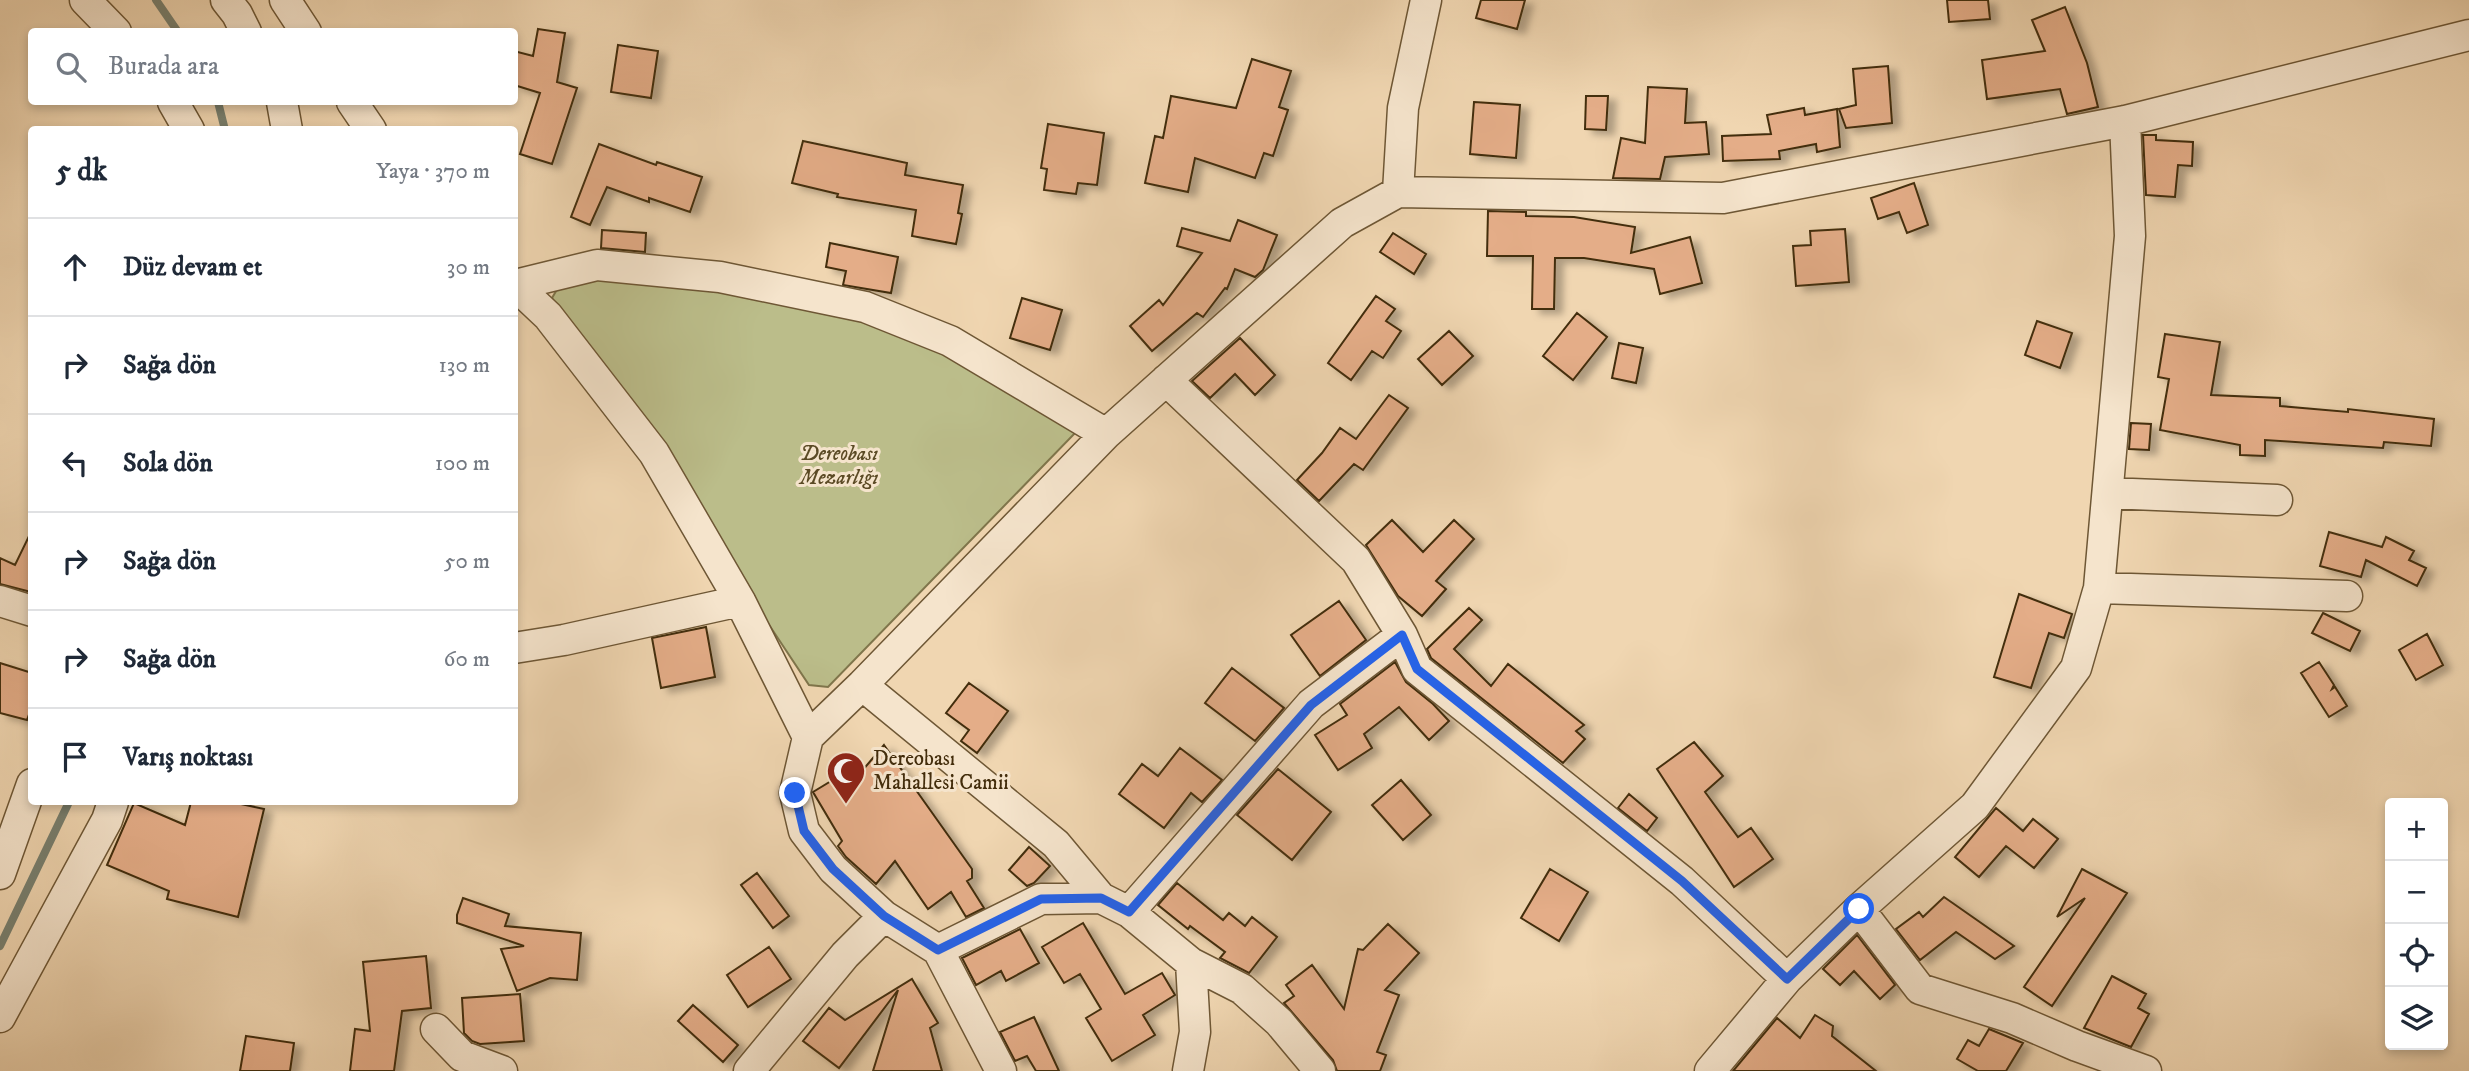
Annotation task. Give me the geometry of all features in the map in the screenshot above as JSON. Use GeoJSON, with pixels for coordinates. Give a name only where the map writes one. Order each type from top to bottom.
{"type":"FeatureCollection","features":[{"type":"Feature","properties":{"kind":"street"},"geometry":{"type":"LineString","coordinates":[[85,0],[112,28]]}},
{"type":"Feature","properties":{"kind":"street"},"geometry":{"type":"LineString","coordinates":[[226,0],[244,28]]}},
{"type":"Feature","properties":{"kind":"street"},"geometry":{"type":"LineString","coordinates":[[285,0],[303,28]]}},
{"type":"Feature","properties":{"kind":"street"},"geometry":{"type":"LineString","coordinates":[[1398,192],[1403,108],[1426,0]]}},
{"type":"Feature","properties":{"kind":"street"},"geometry":{"type":"LineString","coordinates":[[1001,1071],[938,950],[884,916],[833,869],[804,831],[795,793],[807,737],[862,685],[1106,434],[1342,223],[1398,192],[1723,198],[2125,121],[2469,35]]}},
{"type":"Feature","properties":{"kind":"street"},"geometry":{"type":"LineString","coordinates":[[175,105],[187,126]]}},
{"type":"Feature","properties":{"kind":"street"},"geometry":{"type":"LineString","coordinates":[[283,105],[287,126]]}},
{"type":"Feature","properties":{"kind":"street"},"geometry":{"type":"LineString","coordinates":[[354,105],[368,126]]}},
{"type":"Feature","properties":{"kind":"street"},"geometry":{"type":"LineString","coordinates":[[1710,1071],[1787,979],[1859,909],[1975,806],[2076,668],[2099,589],[2108,493],[2130,236],[2125,121]]}},
{"type":"Feature","properties":{"kind":"street"},"geometry":{"type":"LineString","coordinates":[[518,284],[597,265],[720,277],[865,307],[950,341],[1106,434]]}},
{"type":"Feature","properties":{"kind":"street"},"geometry":{"type":"LineString","coordinates":[[518,288],[548,316],[654,453],[740,601],[807,737]]}},
{"type":"Feature","properties":{"kind":"street"},"geometry":{"type":"LineString","coordinates":[[1166,380],[1356,560],[1402,635],[1417,669],[1682,881],[1787,979]]}},
{"type":"Feature","properties":{"kind":"street"},"geometry":{"type":"LineString","coordinates":[[2108,493],[2277,500]]}},
{"type":"Feature","properties":{"kind":"street"},"geometry":{"type":"LineString","coordinates":[[2099,589],[2347,596]]}},
{"type":"Feature","properties":{"kind":"street"},"geometry":{"type":"LineString","coordinates":[[0,601],[28,610]]}},
{"type":"Feature","properties":{"kind":"street"},"geometry":{"type":"LineString","coordinates":[[518,647],[564,640],[740,601]]}},
{"type":"Feature","properties":{"kind":"street"},"geometry":{"type":"LineString","coordinates":[[1129,912],[1311,705],[1402,635]]}},
{"type":"Feature","properties":{"kind":"street"},"geometry":{"type":"LineString","coordinates":[[862,685],[1056,844],[1101,898],[1129,912],[1191,963],[1242,989],[1279,1022],[1320,1071]]}},
{"type":"Feature","properties":{"kind":"street"},"geometry":{"type":"LineString","coordinates":[[0,874],[28,795]]}},
{"type":"Feature","properties":{"kind":"street"},"geometry":{"type":"LineString","coordinates":[[0,1017],[107,820],[112,805]]}},
{"type":"Feature","properties":{"kind":"street"},"geometry":{"type":"LineString","coordinates":[[938,950],[1041,899],[1101,898]]}},
{"type":"Feature","properties":{"kind":"street"},"geometry":{"type":"LineString","coordinates":[[1859,909],[1920,989],[2012,1018],[2077,1046],[2146,1071]]}},
{"type":"Feature","properties":{"kind":"street"},"geometry":{"type":"LineString","coordinates":[[749,1071],[845,955],[884,916]]}},
{"type":"Feature","properties":{"kind":"street"},"geometry":{"type":"LineString","coordinates":[[1188,1071],[1195,1032],[1191,963]]}},
{"type":"Feature","properties":{"kind":"street"},"geometry":{"type":"LineString","coordinates":[[436,1029],[462,1056],[502,1071]]}},
{"type":"Feature","properties":{"kind":"green space","name":"Dereobası Mezarlığı"},"geometry":{"type":"Polygon","coordinates":[[[565,276],[776,298],[895,330],[970,363],[1078,430],[828,687],[809,685],[552,298],[565,276]]]}},
{"type":"Feature","properties":{"kind":"building"},"geometry":{"type":"Polygon","coordinates":[[[1481,0],[1525,0],[1517,29],[1476,18],[1481,0]]]}},
{"type":"Feature","properties":{"kind":"building"},"geometry":{"type":"Polygon","coordinates":[[[1947,0],[1988,0],[1990,19],[1949,22],[1947,0]]]}},
{"type":"Feature","properties":{"kind":"building"},"geometry":{"type":"Polygon","coordinates":[[[2065,7],[2087,63],[2098,107],[2067,114],[2060,89],[1987,99],[1982,60],[2045,51],[2032,20],[2065,7]]]}},
{"type":"Feature","properties":{"kind":"building"},"geometry":{"type":"Polygon","coordinates":[[[538,29],[565,33],[557,82],[577,88],[552,164],[520,154],[540,93],[518,86],[518,52],[533,56],[538,29]]]}},
{"type":"Feature","properties":{"kind":"building"},"geometry":{"type":"Polygon","coordinates":[[[618,45],[658,51],[651,98],[611,92],[618,45]]]}},
{"type":"Feature","properties":{"kind":"building"},"geometry":{"type":"Polygon","coordinates":[[[1252,59],[1291,71],[1279,107],[1288,110],[1273,156],[1264,153],[1255,178],[1195,158],[1188,192],[1145,183],[1155,136],[1163,138],[1171,96],[1236,108],[1252,59]]]}},
{"type":"Feature","properties":{"kind":"building"},"geometry":{"type":"Polygon","coordinates":[[[1888,66],[1892,123],[1846,128],[1839,109],[1856,105],[1853,69],[1888,66]]]}},
{"type":"Feature","properties":{"kind":"building"},"geometry":{"type":"Polygon","coordinates":[[[1648,87],[1687,89],[1685,123],[1706,122],[1709,154],[1665,157],[1660,179],[1613,178],[1621,138],[1645,143],[1648,87]]]}},
{"type":"Feature","properties":{"kind":"building"},"geometry":{"type":"Polygon","coordinates":[[[1586,96],[1608,96],[1606,130],[1585,129],[1586,96]]]}},
{"type":"Feature","properties":{"kind":"building"},"geometry":{"type":"Polygon","coordinates":[[[1474,102],[1520,105],[1516,158],[1470,154],[1474,102]]]}},
{"type":"Feature","properties":{"kind":"building"},"geometry":{"type":"Polygon","coordinates":[[[1804,108],[1805,115],[1837,109],[1840,147],[1817,152],[1816,144],[1779,151],[1780,159],[1723,161],[1722,136],[1771,134],[1767,115],[1804,108]]]}},
{"type":"Feature","properties":{"kind":"building"},"geometry":{"type":"Polygon","coordinates":[[[1048,124],[1104,133],[1097,185],[1078,183],[1076,194],[1044,190],[1047,169],[1041,168],[1048,124]]]}},
{"type":"Feature","properties":{"kind":"building"},"geometry":{"type":"Polygon","coordinates":[[[2143,135],[2156,135],[2156,140],[2193,142],[2192,166],[2178,165],[2175,197],[2146,195],[2143,135]]]}},
{"type":"Feature","properties":{"kind":"building"},"geometry":{"type":"Polygon","coordinates":[[[803,141],[907,163],[905,175],[963,185],[958,213],[962,214],[956,244],[912,236],[916,210],[837,197],[838,194],[792,183],[803,141]]]}},
{"type":"Feature","properties":{"kind":"building"},"geometry":{"type":"Polygon","coordinates":[[[599,144],[656,165],[657,162],[702,177],[690,212],[649,198],[649,202],[607,187],[590,225],[571,217],[599,144]]]}},
{"type":"Feature","properties":{"kind":"building"},"geometry":{"type":"Polygon","coordinates":[[[1914,183],[1928,225],[1907,233],[1899,212],[1878,219],[1871,198],[1914,183]]]}},
{"type":"Feature","properties":{"kind":"building"},"geometry":{"type":"Polygon","coordinates":[[[1488,211],[1526,212],[1526,216],[1574,217],[1635,227],[1631,253],[1690,237],[1702,283],[1660,294],[1654,269],[1584,258],[1555,258],[1554,309],[1532,309],[1533,256],[1487,256],[1488,211]]]}},
{"type":"Feature","properties":{"kind":"building"},"geometry":{"type":"Polygon","coordinates":[[[1238,220],[1277,235],[1263,270],[1255,277],[1235,269],[1227,289],[1225,288],[1203,317],[1197,313],[1152,351],[1130,326],[1159,300],[1163,305],[1202,253],[1177,246],[1182,228],[1230,241],[1238,220]]]}},
{"type":"Feature","properties":{"kind":"building"},"geometry":{"type":"Polygon","coordinates":[[[1845,229],[1849,282],[1796,286],[1793,246],[1811,245],[1810,231],[1845,229]]]}},
{"type":"Feature","properties":{"kind":"building"},"geometry":{"type":"Polygon","coordinates":[[[602,230],[646,233],[645,252],[601,248],[602,230]]]}},
{"type":"Feature","properties":{"kind":"building"},"geometry":{"type":"Polygon","coordinates":[[[1393,233],[1426,254],[1414,274],[1380,252],[1393,233]]]}},
{"type":"Feature","properties":{"kind":"building"},"geometry":{"type":"Polygon","coordinates":[[[830,243],[898,257],[891,293],[843,285],[846,271],[826,267],[830,243]]]}},
{"type":"Feature","properties":{"kind":"building"},"geometry":{"type":"Polygon","coordinates":[[[1376,296],[1395,309],[1386,321],[1401,331],[1383,358],[1372,351],[1351,380],[1328,363],[1376,296]]]}},
{"type":"Feature","properties":{"kind":"building"},"geometry":{"type":"Polygon","coordinates":[[[1022,298],[1062,310],[1050,350],[1010,338],[1022,298]]]}},
{"type":"Feature","properties":{"kind":"building"},"geometry":{"type":"Polygon","coordinates":[[[1577,313],[1607,337],[1573,380],[1543,356],[1577,313]]]}},
{"type":"Feature","properties":{"kind":"building"},"geometry":{"type":"Polygon","coordinates":[[[2037,321],[2072,333],[2060,368],[2025,355],[2037,321]]]}},
{"type":"Feature","properties":{"kind":"building"},"geometry":{"type":"Polygon","coordinates":[[[1449,331],[1473,356],[1442,385],[1418,359],[1449,331]]]}},
{"type":"Feature","properties":{"kind":"building"},"geometry":{"type":"Polygon","coordinates":[[[2165,334],[2220,342],[2211,395],[2280,398],[2280,406],[2348,412],[2348,409],[2434,419],[2431,446],[2384,442],[2383,448],[2265,440],[2265,456],[2240,455],[2240,445],[2160,430],[2169,379],[2158,377],[2165,334]]]}},
{"type":"Feature","properties":{"kind":"building"},"geometry":{"type":"Polygon","coordinates":[[[1240,338],[1275,375],[1255,395],[1235,374],[1210,398],[1192,381],[1240,338]]]}},
{"type":"Feature","properties":{"kind":"building"},"geometry":{"type":"Polygon","coordinates":[[[1619,343],[1643,348],[1636,383],[1612,378],[1619,343]]]}},
{"type":"Feature","properties":{"kind":"building"},"geometry":{"type":"Polygon","coordinates":[[[1389,395],[1408,408],[1363,470],[1354,464],[1319,501],[1297,480],[1340,428],[1356,439],[1389,395]]]}},
{"type":"Feature","properties":{"kind":"building"},"geometry":{"type":"Polygon","coordinates":[[[2131,423],[2151,424],[2149,450],[2129,449],[2131,423]]]}},
{"type":"Feature","properties":{"kind":"building"},"geometry":{"type":"Polygon","coordinates":[[[1392,520],[1423,552],[1454,520],[1474,539],[1436,581],[1446,589],[1422,616],[1398,596],[1366,545],[1392,520]]]}},
{"type":"Feature","properties":{"kind":"building"},"geometry":{"type":"Polygon","coordinates":[[[2329,532],[2382,547],[2386,537],[2414,551],[2409,560],[2426,568],[2417,586],[2366,560],[2361,577],[2320,566],[2329,532]]]}},
{"type":"Feature","properties":{"kind":"building"},"geometry":{"type":"Polygon","coordinates":[[[28,538],[28,591],[0,584],[0,558],[15,565],[28,538]]]}},
{"type":"Feature","properties":{"kind":"building"},"geometry":{"type":"Polygon","coordinates":[[[2019,594],[2072,614],[2064,638],[2049,633],[2031,688],[1994,677],[2019,594]]]}},
{"type":"Feature","properties":{"kind":"building"},"geometry":{"type":"Polygon","coordinates":[[[1339,601],[1366,640],[1320,676],[1291,635],[1339,601]]]}},
{"type":"Feature","properties":{"kind":"building"},"geometry":{"type":"Polygon","coordinates":[[[1469,608],[1482,620],[1454,649],[1491,686],[1508,664],[1584,725],[1576,731],[1585,739],[1563,763],[1431,658],[1427,649],[1469,608]]]}},
{"type":"Feature","properties":{"kind":"building"},"geometry":{"type":"Polygon","coordinates":[[[2323,613],[2360,631],[2350,651],[2312,633],[2323,613]]]}},
{"type":"Feature","properties":{"kind":"building"},"geometry":{"type":"Polygon","coordinates":[[[706,627],[715,677],[661,688],[652,638],[706,627]]]}},
{"type":"Feature","properties":{"kind":"building"},"geometry":{"type":"Polygon","coordinates":[[[2427,634],[2443,665],[2416,680],[2399,650],[2427,634]]]}},
{"type":"Feature","properties":{"kind":"building"},"geometry":{"type":"Polygon","coordinates":[[[1395,662],[1406,682],[1449,721],[1429,740],[1399,707],[1364,734],[1372,748],[1338,770],[1315,735],[1347,715],[1340,704],[1395,662]]]}},
{"type":"Feature","properties":{"kind":"building"},"geometry":{"type":"Polygon","coordinates":[[[2319,662],[2334,685],[2332,689],[2335,687],[2347,706],[2329,717],[2301,673],[2319,662]]]}},
{"type":"Feature","properties":{"kind":"building"},"geometry":{"type":"Polygon","coordinates":[[[0,663],[28,672],[28,717],[27,720],[0,713],[0,663]]]}},
{"type":"Feature","properties":{"kind":"building"},"geometry":{"type":"Polygon","coordinates":[[[1232,668],[1284,708],[1255,741],[1205,703],[1232,668]]]}},
{"type":"Feature","properties":{"kind":"building"},"geometry":{"type":"Polygon","coordinates":[[[969,683],[1008,711],[977,753],[961,741],[969,730],[946,713],[969,683]]]}},
{"type":"Feature","properties":{"kind":"building"},"geometry":{"type":"Polygon","coordinates":[[[1694,742],[1723,776],[1705,792],[1738,837],[1751,828],[1773,859],[1734,887],[1657,769],[1694,742]]]}},
{"type":"Feature","properties":{"kind":"building"},"geometry":{"type":"Polygon","coordinates":[[[884,745],[972,869],[972,878],[967,881],[984,908],[966,917],[951,892],[928,909],[895,861],[876,884],[846,857],[838,846],[842,841],[813,792],[851,769],[856,778],[884,745]]]}},
{"type":"Feature","properties":{"kind":"building"},"geometry":{"type":"Polygon","coordinates":[[[1180,748],[1222,780],[1202,802],[1191,793],[1164,828],[1119,794],[1142,764],[1158,776],[1180,748]]]}},
{"type":"Feature","properties":{"kind":"building"},"geometry":{"type":"Polygon","coordinates":[[[1278,769],[1331,812],[1292,860],[1237,815],[1278,769]]]}},
{"type":"Feature","properties":{"kind":"building"},"geometry":{"type":"Polygon","coordinates":[[[1401,780],[1431,815],[1403,840],[1372,805],[1401,780]]]}},
{"type":"Feature","properties":{"kind":"building"},"geometry":{"type":"Polygon","coordinates":[[[1629,794],[1657,818],[1647,831],[1618,808],[1629,794]]]}},
{"type":"Feature","properties":{"kind":"building"},"geometry":{"type":"Polygon","coordinates":[[[133,805],[185,825],[190,805],[246,805],[264,809],[238,917],[167,899],[169,891],[107,865],[133,805]]]}},
{"type":"Feature","properties":{"kind":"building"},"geometry":{"type":"Polygon","coordinates":[[[1996,808],[2023,831],[2033,819],[2058,839],[2034,868],[2006,846],[1979,877],[1955,857],[1996,808]]]}},
{"type":"Feature","properties":{"kind":"building"},"geometry":{"type":"Polygon","coordinates":[[[1029,847],[1050,866],[1034,883],[1027,886],[1009,870],[1029,847]]]}},
{"type":"Feature","properties":{"kind":"building"},"geometry":{"type":"Polygon","coordinates":[[[1550,869],[1588,892],[1559,941],[1521,918],[1550,869]]]}},
{"type":"Feature","properties":{"kind":"building"},"geometry":{"type":"Polygon","coordinates":[[[2082,869],[2127,893],[2052,1006],[2024,987],[2085,898],[2057,917],[2082,869]]]}},
{"type":"Feature","properties":{"kind":"building"},"geometry":{"type":"Polygon","coordinates":[[[757,873],[789,916],[773,928],[741,885],[757,873]]]}},
{"type":"Feature","properties":{"kind":"building"},"geometry":{"type":"Polygon","coordinates":[[[1177,883],[1223,920],[1229,913],[1245,926],[1252,917],[1277,937],[1249,973],[1220,958],[1225,952],[1190,926],[1188,929],[1158,905],[1177,883]]]}},
{"type":"Feature","properties":{"kind":"building"},"geometry":{"type":"Polygon","coordinates":[[[1944,897],[2014,946],[1995,959],[1956,932],[1920,960],[1896,929],[1919,912],[1923,917],[1944,897]]]}},
{"type":"Feature","properties":{"kind":"building"},"geometry":{"type":"Polygon","coordinates":[[[463,898],[509,914],[505,926],[581,933],[577,980],[550,978],[517,991],[501,949],[524,946],[457,923],[463,898]]]}},
{"type":"Feature","properties":{"kind":"building"},"geometry":{"type":"Polygon","coordinates":[[[1083,923],[1125,994],[1162,973],[1175,995],[1143,1015],[1155,1035],[1112,1061],[1086,1018],[1101,1009],[1080,974],[1064,983],[1042,947],[1083,923]]]}},
{"type":"Feature","properties":{"kind":"building"},"geometry":{"type":"Polygon","coordinates":[[[1388,924],[1419,953],[1385,990],[1399,995],[1377,1052],[1386,1055],[1380,1071],[1337,1071],[1333,1060],[1284,1003],[1294,996],[1286,985],[1312,965],[1344,1009],[1358,949],[1363,950],[1388,924]]]}},
{"type":"Feature","properties":{"kind":"building"},"geometry":{"type":"Polygon","coordinates":[[[1020,929],[1039,963],[1006,981],[1001,971],[976,985],[962,958],[1020,929]]]}},
{"type":"Feature","properties":{"kind":"building"},"geometry":{"type":"Polygon","coordinates":[[[1857,935],[1895,985],[1880,999],[1854,971],[1840,985],[1823,969],[1857,935]]]}},
{"type":"Feature","properties":{"kind":"building"},"geometry":{"type":"Polygon","coordinates":[[[769,947],[791,979],[748,1007],[727,975],[769,947]]]}},
{"type":"Feature","properties":{"kind":"building"},"geometry":{"type":"Polygon","coordinates":[[[426,956],[431,1008],[402,1011],[394,1071],[350,1071],[355,1029],[370,1031],[363,962],[426,956]]]}},
{"type":"Feature","properties":{"kind":"building"},"geometry":{"type":"Polygon","coordinates":[[[2112,976],[2146,994],[2138,1008],[2149,1014],[2131,1047],[2084,1028],[2112,976]]]}},
{"type":"Feature","properties":{"kind":"building"},"geometry":{"type":"Polygon","coordinates":[[[912,979],[938,1023],[930,1028],[942,1071],[873,1071],[898,990],[839,1068],[803,1041],[829,1008],[845,1020],[912,979]]]}},
{"type":"Feature","properties":{"kind":"building"},"geometry":{"type":"Polygon","coordinates":[[[520,994],[524,1041],[480,1044],[464,1033],[462,998],[520,994]]]}},
{"type":"Feature","properties":{"kind":"building"},"geometry":{"type":"Polygon","coordinates":[[[693,1005],[738,1045],[723,1062],[678,1021],[693,1005]]]}},
{"type":"Feature","properties":{"kind":"building"},"geometry":{"type":"Polygon","coordinates":[[[1815,1015],[1833,1026],[1832,1036],[1876,1071],[1733,1071],[1777,1018],[1800,1038],[1815,1015]]]}},
{"type":"Feature","properties":{"kind":"building"},"geometry":{"type":"Polygon","coordinates":[[[1034,1017],[1059,1071],[1036,1071],[1027,1056],[1015,1061],[1000,1032],[1034,1017]]]}},
{"type":"Feature","properties":{"kind":"building"},"geometry":{"type":"Polygon","coordinates":[[[1989,1029],[2023,1043],[2006,1071],[1978,1071],[1957,1059],[1968,1040],[1979,1046],[1989,1029]]]}},
{"type":"Feature","properties":{"kind":"building"},"geometry":{"type":"Polygon","coordinates":[[[246,1036],[294,1043],[290,1071],[240,1071],[246,1036]]]}},
{"type":"Feature","properties":{"kind":"waterway"},"geometry":{"type":"LineString","coordinates":[[156,0],[175,28]]}},
{"type":"Feature","properties":{"kind":"waterway"},"geometry":{"type":"LineString","coordinates":[[219,105],[224,126]]}},
{"type":"Feature","properties":{"kind":"waterway"},"geometry":{"type":"LineString","coordinates":[[0,946],[68,805]]}},
{"type":"Feature","properties":{"kind":"place","name":"Dereobası Mahallesi Camii"},"geometry":{"type":"Point","coordinates":[846,805]}},
{"type":"Feature","properties":{"kind":"route"},"geometry":{"type":"LineString","coordinates":[[795,793],[804,831],[833,869],[884,916],[938,950],[1041,899],[1101,898],[1129,912],[1311,705],[1402,635],[1417,669],[1682,881],[1787,979],[1859,909]]}}]}
